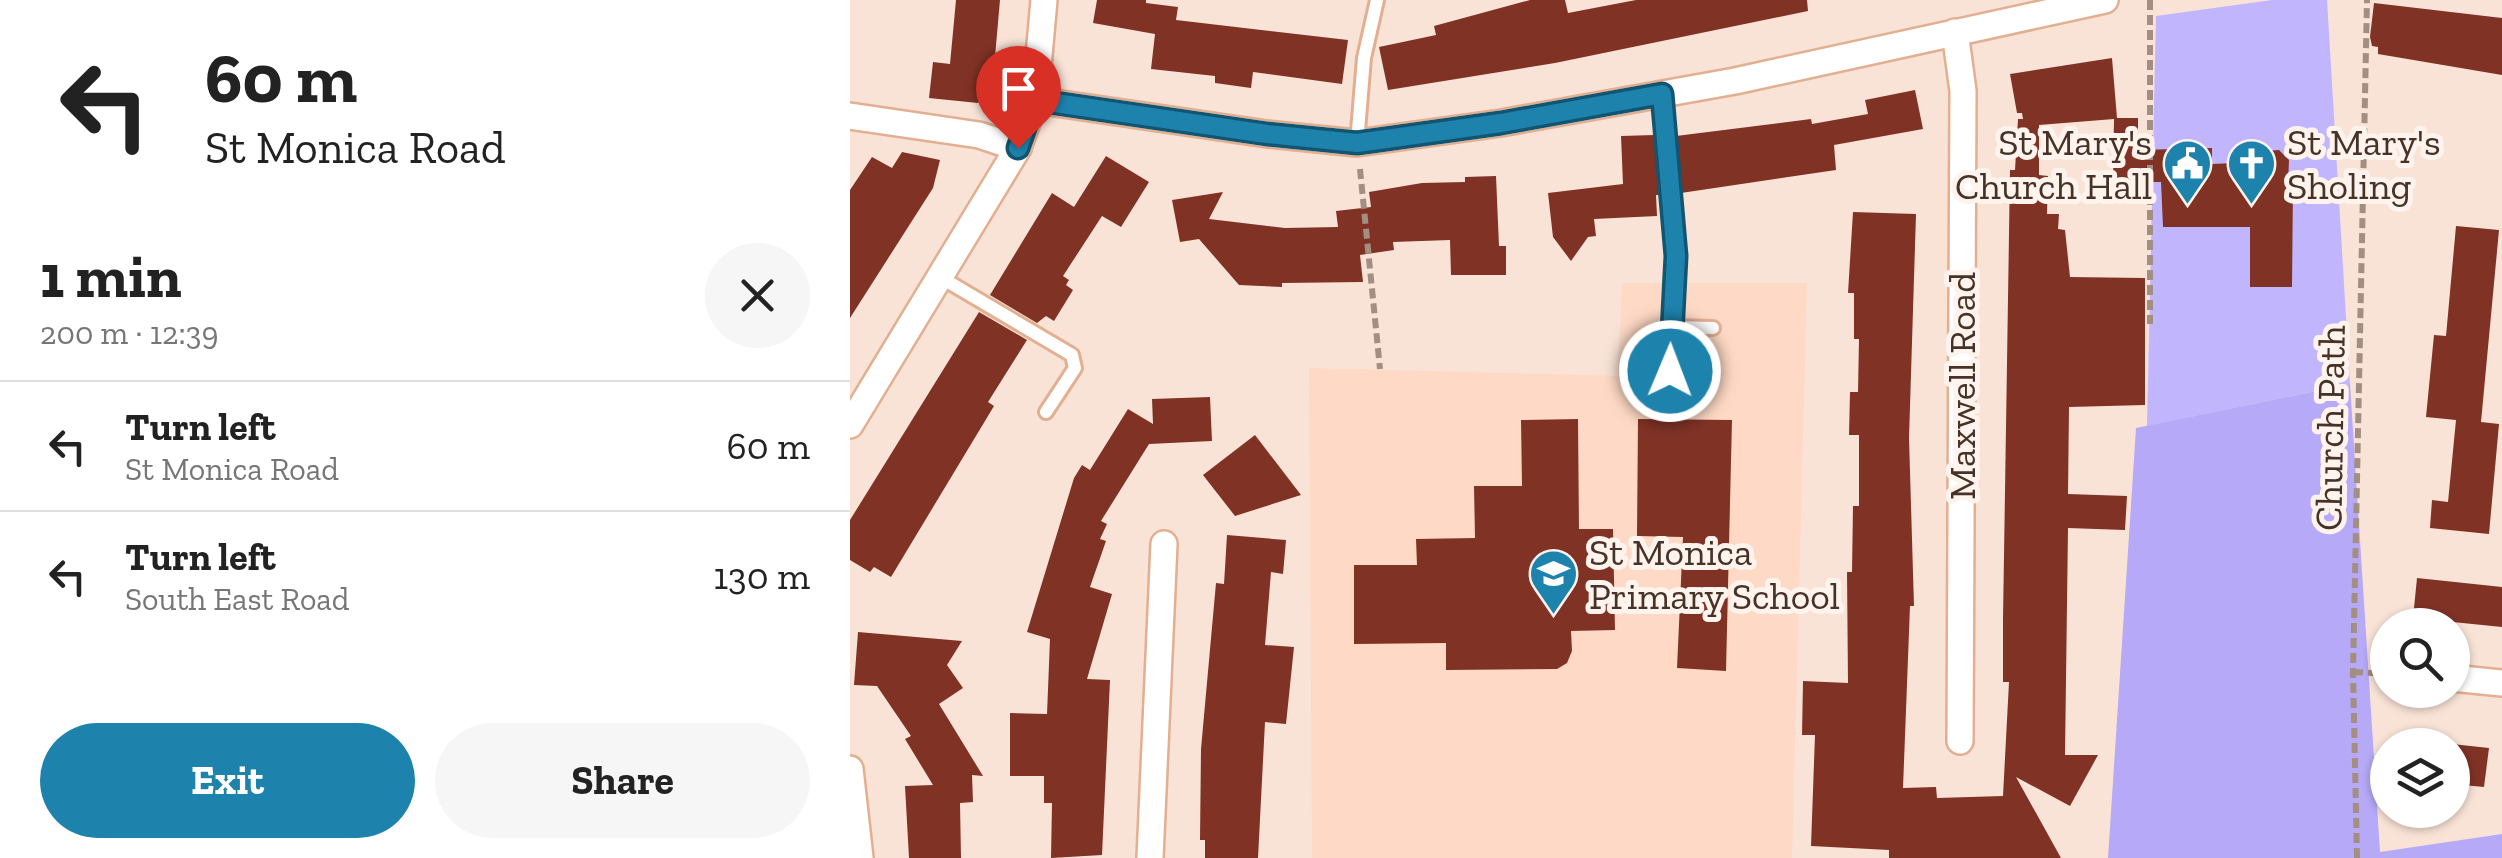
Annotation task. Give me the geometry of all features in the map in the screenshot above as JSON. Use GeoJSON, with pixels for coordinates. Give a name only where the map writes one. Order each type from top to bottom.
{"type":"FeatureCollection","features":[{"type":"Feature","properties":{"kind":"street"},"geometry":{"type":"LineString","coordinates":[[850,425],[1018,148],[1035,100],[1044,0]]}},
{"type":"Feature","properties":{"kind":"street"},"geometry":{"type":"LineString","coordinates":[[1035,100],[1296,138],[1357,143],[1501,123],[1662,94],[2105,0]]}},
{"type":"Feature","properties":{"kind":"street","name":"Maxwell Road"},"geometry":{"type":"LineString","coordinates":[[1955,32],[1964,91],[1960,741]]}},
{"type":"Feature","properties":{"kind":"street"},"geometry":{"type":"LineString","coordinates":[[850,116],[979,135],[1018,148]]}},
{"type":"Feature","properties":{"kind":"street"},"geometry":{"type":"LineString","coordinates":[[1150,858],[1164,544]]}},
{"type":"Feature","properties":{"kind":"street"},"geometry":{"type":"LineString","coordinates":[[2470,680],[2502,683]]}},
{"type":"Feature","properties":{"kind":"street"},"geometry":{"type":"LineString","coordinates":[[850,769],[860,858]]}},
{"type":"Feature","properties":{"kind":"lane"},"geometry":{"type":"LineString","coordinates":[[1357,143],[1364,58],[1378,0]]}},
{"type":"Feature","properties":{"kind":"lane"},"geometry":{"type":"LineString","coordinates":[[1662,94],[1676,256],[1670,371]]}},
{"type":"Feature","properties":{"kind":"lane"},"geometry":{"type":"LineString","coordinates":[[940,278],[1072,354],[1074,368],[1046,412]]}},
{"type":"Feature","properties":{"kind":"lane"},"geometry":{"type":"LineString","coordinates":[[1670,327],[1713,328]]}},
{"type":"Feature","properties":{"kind":"path"},"geometry":{"type":"LineString","coordinates":[[2150,0],[2150,324]]}},
{"type":"Feature","properties":{"kind":"path","name":"Church Path"},"geometry":{"type":"LineString","coordinates":[[2357,858],[2352,672],[2367,0]]}},
{"type":"Feature","properties":{"kind":"path"},"geometry":{"type":"LineString","coordinates":[[1357,143],[1380,370]]}},
{"type":"Feature","properties":{"kind":"path"},"geometry":{"type":"LineString","coordinates":[[2352,672],[2370,673]]}},
{"type":"Feature","properties":{"kind":"shaded area"},"geometry":{"type":"Polygon","coordinates":[[[2272,0],[2327,0],[2350,384],[2147,426],[2156,16],[2272,0]]]}},
{"type":"Feature","properties":{"kind":"shaded area","name":"St Monica Primary School"},"geometry":{"type":"Polygon","coordinates":[[[1622,283],[1807,283],[1792,858],[1312,858],[1309,368],[1618,376],[1622,283]]]}},
{"type":"Feature","properties":{"kind":"shaded area"},"geometry":{"type":"Polygon","coordinates":[[[2350,384],[2372,728],[2370,828],[2378,828],[2380,852],[2502,834],[2502,858],[2108,858],[2136,428],[2350,384]]]}},
{"type":"Feature","properties":{"kind":"building"},"geometry":{"type":"Polygon","coordinates":[[[956,0],[1000,0],[994,68],[989,67],[986,95],[978,103],[929,98],[933,62],[950,64],[956,0]]]}},
{"type":"Feature","properties":{"kind":"building"},"geometry":{"type":"Polygon","coordinates":[[[1097,0],[1146,0],[1178,7],[1176,20],[1348,40],[1342,84],[1253,72],[1251,88],[1215,83],[1215,76],[1151,69],[1155,34],[1093,23],[1097,0]]]}},
{"type":"Feature","properties":{"kind":"building"},"geometry":{"type":"Polygon","coordinates":[[[1530,0],[1565,0],[1568,13],[1636,0],[1807,0],[1808,11],[1555,63],[1388,90],[1379,47],[1436,35],[1434,26],[1530,0]]]}},
{"type":"Feature","properties":{"kind":"building"},"geometry":{"type":"Polygon","coordinates":[[[2374,3],[2502,18],[2502,75],[2378,54],[2370,37],[2374,3]]]}},
{"type":"Feature","properties":{"kind":"building"},"geometry":{"type":"Polygon","coordinates":[[[2112,58],[2117,118],[2138,118],[2138,150],[2212,148],[2212,164],[2257,162],[2265,151],[2279,150],[2289,160],[2288,184],[2293,184],[2292,287],[2250,287],[2250,227],[2163,227],[2161,182],[2113,182],[2114,119],[2039,125],[2039,175],[2048,176],[2047,214],[2059,214],[2058,229],[2065,230],[2070,277],[2145,278],[2145,405],[2069,407],[2068,494],[2127,496],[2125,530],[2068,528],[2065,755],[2098,755],[2070,806],[2016,777],[2061,858],[1889,858],[1889,850],[1811,846],[1815,735],[1802,735],[1803,681],[1848,683],[1847,572],[1852,572],[1853,506],[1859,506],[1859,435],[1849,435],[1850,392],[1858,392],[1859,339],[1854,339],[1854,293],[1848,293],[1853,212],[1916,214],[1909,438],[1914,606],[1910,606],[1903,788],[1936,787],[1937,798],[2003,796],[2009,682],[2003,682],[2003,620],[2010,170],[2015,170],[2018,119],[2023,119],[2022,113],[2017,113],[2010,74],[2112,58]]]}},
{"type":"Feature","properties":{"kind":"building"},"geometry":{"type":"Polygon","coordinates":[[[1915,90],[1923,129],[1834,145],[1836,170],[1681,193],[1676,136],[1811,119],[1812,124],[1868,114],[1865,100],[1915,90]]]}},
{"type":"Feature","properties":{"kind":"building"},"geometry":{"type":"Polygon","coordinates":[[[1654,135],[1661,195],[1656,195],[1657,216],[1594,219],[1596,236],[1588,237],[1571,261],[1553,237],[1548,193],[1623,184],[1621,136],[1654,135]]]}},
{"type":"Feature","properties":{"kind":"building"},"geometry":{"type":"Polygon","coordinates":[[[902,152],[940,160],[933,188],[850,318],[850,190],[872,157],[892,168],[902,152]]]}},
{"type":"Feature","properties":{"kind":"building"},"geometry":{"type":"Polygon","coordinates":[[[1106,156],[1149,182],[1121,227],[1102,216],[1063,276],[1073,290],[1054,321],[1046,316],[1037,323],[990,295],[1052,193],[1074,207],[1106,156]]]}},
{"type":"Feature","properties":{"kind":"building"},"geometry":{"type":"Polygon","coordinates":[[[1496,176],[1499,246],[1506,246],[1506,275],[1451,275],[1450,240],[1393,242],[1394,250],[1360,255],[1363,282],[1282,283],[1282,287],[1239,285],[1199,239],[1180,242],[1172,200],[1223,192],[1209,219],[1285,228],[1338,227],[1336,211],[1371,207],[1369,192],[1496,176]]]}},
{"type":"Feature","properties":{"kind":"building"},"geometry":{"type":"Polygon","coordinates":[[[2456,226],[2499,230],[2481,422],[2499,424],[2489,534],[2430,528],[2432,500],[2448,502],[2456,420],[2426,417],[2434,335],[2446,336],[2456,226]]]}},
{"type":"Feature","properties":{"kind":"building"},"geometry":{"type":"Polygon","coordinates":[[[979,312],[1027,340],[988,402],[994,406],[891,577],[874,567],[870,572],[850,560],[850,520],[979,312]]]}},
{"type":"Feature","properties":{"kind":"building"},"geometry":{"type":"Polygon","coordinates":[[[1210,397],[1212,441],[1149,444],[1101,521],[1107,524],[1100,539],[1106,541],[1090,587],[1112,594],[1087,679],[1110,680],[1102,855],[1051,858],[1052,803],[1044,803],[1044,776],[1010,776],[1010,713],[1047,714],[1050,639],[1027,632],[1074,478],[1082,465],[1090,470],[1128,409],[1153,424],[1152,399],[1210,397]]]}},
{"type":"Feature","properties":{"kind":"building"},"geometry":{"type":"Polygon","coordinates":[[[1578,419],[1579,529],[1613,529],[1615,630],[1571,631],[1572,651],[1567,663],[1557,669],[1446,670],[1446,643],[1354,644],[1354,565],[1417,565],[1416,539],[1475,538],[1474,486],[1522,486],[1521,420],[1578,419]]]}},
{"type":"Feature","properties":{"kind":"building"},"geometry":{"type":"Polygon","coordinates":[[[1638,419],[1732,420],[1726,671],[1677,668],[1683,537],[1637,536],[1638,419]]]}},
{"type":"Feature","properties":{"kind":"building"},"geometry":{"type":"Polygon","coordinates":[[[1255,435],[1301,495],[1235,516],[1203,475],[1255,435]]]}},
{"type":"Feature","properties":{"kind":"building"},"geometry":{"type":"Polygon","coordinates":[[[1227,535],[1286,540],[1283,574],[1271,572],[1265,645],[1294,647],[1286,724],[1265,722],[1258,858],[1205,858],[1205,840],[1200,840],[1201,749],[1216,583],[1224,584],[1227,535]]]}},
{"type":"Feature","properties":{"kind":"building"},"geometry":{"type":"Polygon","coordinates":[[[2417,578],[2502,587],[2502,627],[2470,624],[2470,608],[2414,608],[2417,578]]]}},
{"type":"Feature","properties":{"kind":"building"},"geometry":{"type":"Polygon","coordinates":[[[858,632],[962,641],[947,665],[963,688],[939,704],[983,776],[972,775],[973,802],[960,803],[961,858],[909,858],[905,786],[933,785],[905,739],[911,736],[877,686],[854,685],[858,632]]]}},
{"type":"Feature","properties":{"kind":"building"},"geometry":{"type":"Polygon","coordinates":[[[2470,746],[2489,748],[2484,787],[2470,786],[2470,746]]]}},
{"type":"Feature","properties":{"kind":"place","name":"St Mary's Church Hall"},"geometry":{"type":"Point","coordinates":[2187,206]}},
{"type":"Feature","properties":{"kind":"place","name":"St Mary's Sholing"},"geometry":{"type":"Point","coordinates":[2252,206]}},
{"type":"Feature","properties":{"kind":"place","name":"St Monica Primary School"},"geometry":{"type":"Point","coordinates":[1554,616]}},
{"type":"Feature","properties":{"kind":"route"},"geometry":{"type":"LineString","coordinates":[[1018,148],[1035,100],[1357,143],[1501,123],[1662,94],[1676,256],[1670,371]]}}]}
